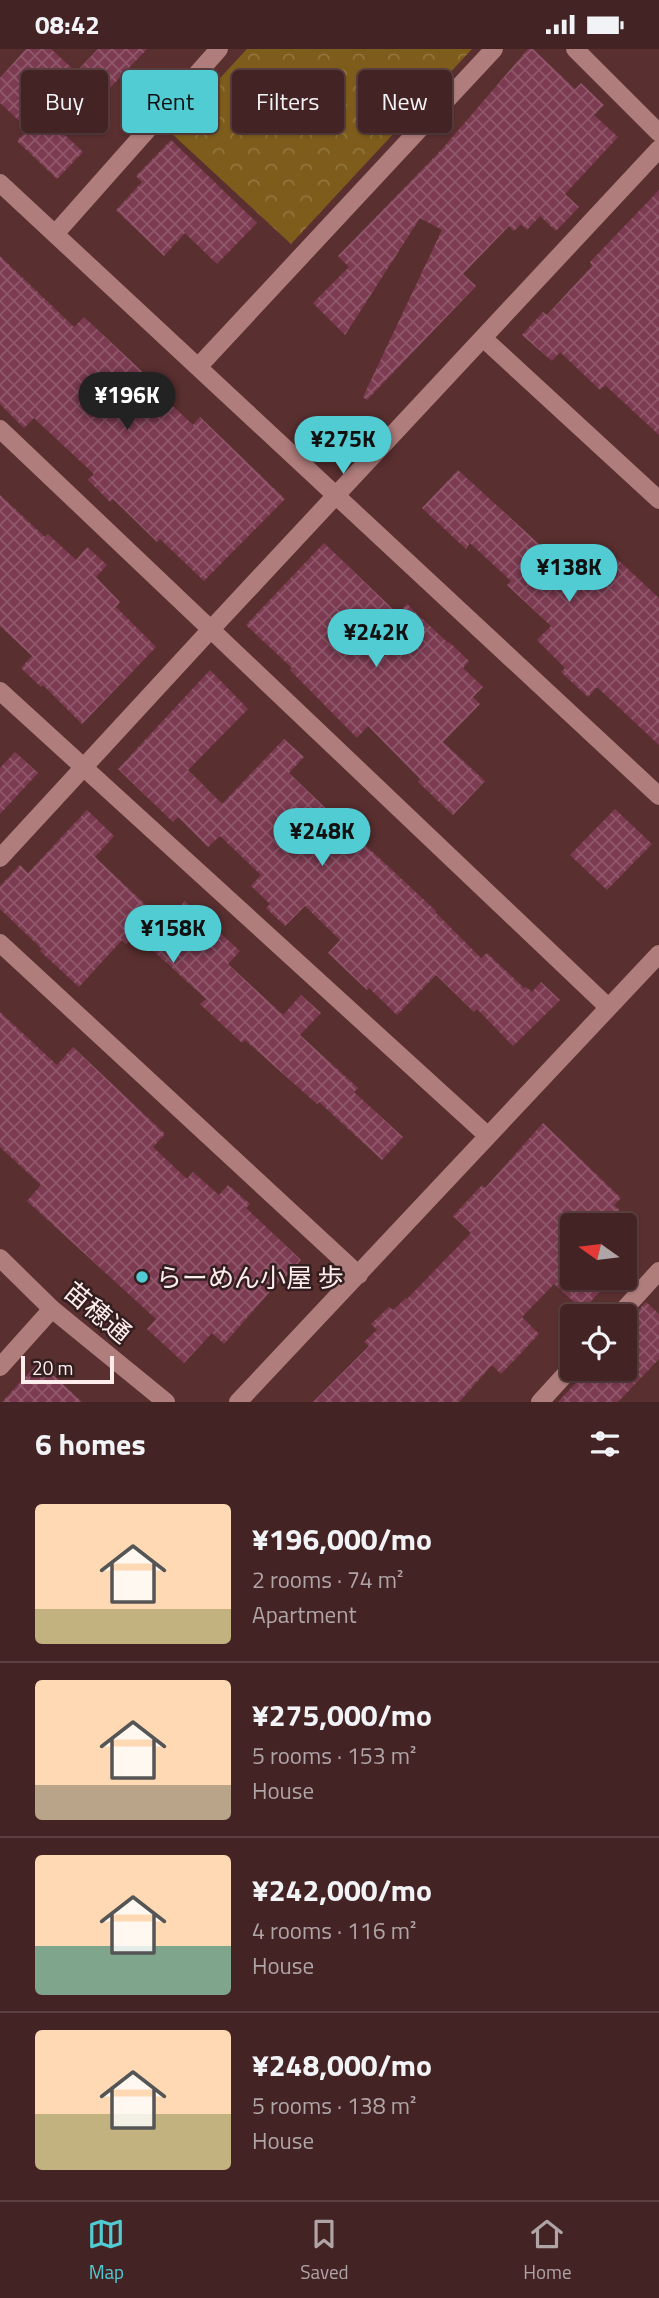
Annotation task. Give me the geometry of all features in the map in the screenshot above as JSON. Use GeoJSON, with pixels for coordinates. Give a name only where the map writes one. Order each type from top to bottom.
{"type":"FeatureCollection","features":[{"type":"Feature","properties":{"kind":"street"},"geometry":{"type":"LineString","coordinates":[[55,234],[219,49]]}},
{"type":"Feature","properties":{"kind":"street"},"geometry":{"type":"LineString","coordinates":[[198,367],[494,49]]}},
{"type":"Feature","properties":{"kind":"street"},"geometry":{"type":"LineString","coordinates":[[575,49],[659,133]]}},
{"type":"Feature","properties":{"kind":"street"},"geometry":{"type":"LineString","coordinates":[[0,858],[659,149]]}},
{"type":"Feature","properties":{"kind":"street"},"geometry":{"type":"LineString","coordinates":[[0,183],[659,796]]}},
{"type":"Feature","properties":{"kind":"street"},"geometry":{"type":"LineString","coordinates":[[482,338],[659,500]]}},
{"type":"Feature","properties":{"kind":"street"},"geometry":{"type":"LineString","coordinates":[[0,429],[608,1007]]}},
{"type":"Feature","properties":{"kind":"street"},"geometry":{"type":"LineString","coordinates":[[0,691],[488,1136]]}},
{"type":"Feature","properties":{"kind":"street"},"geometry":{"type":"LineString","coordinates":[[0,943],[359,1275]]}},
{"type":"Feature","properties":{"kind":"street"},"geometry":{"type":"LineString","coordinates":[[238,1402],[659,954]]}},
{"type":"Feature","properties":{"kind":"street","name":"苗穂通"},"geometry":{"type":"LineString","coordinates":[[0,1258],[52,1309],[166,1402]]}},
{"type":"Feature","properties":{"kind":"street"},"geometry":{"type":"LineString","coordinates":[[629,1304],[659,1271]]}},
{"type":"Feature","properties":{"kind":"street"},"geometry":{"type":"LineString","coordinates":[[0,1367],[52,1309]]}},
{"type":"Feature","properties":{"kind":"street"},"geometry":{"type":"LineString","coordinates":[[540,1402],[560,1380]]}},
{"type":"Feature","properties":{"kind":"green space"},"geometry":{"type":"Polygon","coordinates":[[[247,49],[472,49],[452,71],[358,70],[358,133],[394,133],[291,244],[171,133],[218,133],[218,80],[247,49]]]}},
{"type":"Feature","properties":{"kind":"building"},"geometry":{"type":"Polygon","coordinates":[[[26,49],[51,49],[74,70],[21,70],[21,122],[0,103],[0,78],[26,49]]]}},
{"type":"Feature","properties":{"kind":"building"},"geometry":{"type":"Polygon","coordinates":[[[98,49],[147,49],[127,70],[122,70],[122,75],[108,90],[108,70],[78,70],[98,49]]]}},
{"type":"Feature","properties":{"kind":"building"},"geometry":{"type":"Polygon","coordinates":[[[528,49],[533,49],[575,89],[581,83],[604,105],[594,115],[618,137],[565,194],[579,207],[556,231],[540,216],[527,230],[521,224],[514,231],[509,226],[463,274],[476,286],[367,400],[363,397],[442,230],[420,218],[345,335],[313,303],[349,267],[338,256],[443,148],[528,49]]]}},
{"type":"Feature","properties":{"kind":"building"},"geometry":{"type":"Polygon","coordinates":[[[24,133],[67,133],[65,135],[83,152],[57,179],[17,141],[24,133]]]}},
{"type":"Feature","properties":{"kind":"building"},"geometry":{"type":"Polygon","coordinates":[[[171,140],[257,223],[217,264],[185,233],[164,256],[116,210],[142,182],[136,176],[171,140]]]}},
{"type":"Feature","properties":{"kind":"building"},"geometry":{"type":"Polygon","coordinates":[[[659,190],[659,435],[605,385],[600,390],[560,352],[552,361],[522,335],[543,312],[547,315],[592,266],[590,262],[659,190]]]}},
{"type":"Feature","properties":{"kind":"building"},"geometry":{"type":"Polygon","coordinates":[[[0,256],[74,327],[84,317],[149,378],[146,381],[193,425],[200,417],[285,499],[204,581],[160,539],[157,542],[113,499],[110,502],[88,480],[94,474],[34,418],[24,428],[0,404],[0,256]]]}},
{"type":"Feature","properties":{"kind":"building"},"geometry":{"type":"Polygon","coordinates":[[[458,470],[586,587],[615,557],[659,598],[659,745],[597,687],[588,697],[561,672],[565,668],[537,640],[551,626],[507,585],[511,581],[470,543],[466,549],[422,508],[458,470]]]}},
{"type":"Feature","properties":{"kind":"building"},"geometry":{"type":"Polygon","coordinates":[[[0,495],[45,537],[48,534],[76,560],[87,547],[107,565],[96,577],[120,602],[116,607],[156,647],[82,724],[43,685],[41,687],[21,668],[32,656],[0,626],[0,495]]]}},
{"type":"Feature","properties":{"kind":"building"},"geometry":{"type":"Polygon","coordinates":[[[324,543],[398,614],[407,604],[449,642],[469,661],[463,668],[483,687],[473,697],[480,704],[443,742],[485,781],[453,815],[418,782],[420,779],[368,726],[357,738],[290,670],[292,668],[246,625],[324,543]]]}},
{"type":"Feature","properties":{"kind":"building"},"geometry":{"type":"Polygon","coordinates":[[[210,670],[248,709],[188,770],[222,804],[284,739],[304,757],[289,773],[337,819],[344,811],[369,835],[362,842],[436,911],[481,958],[487,953],[524,988],[532,992],[541,982],[560,1000],[513,1046],[477,1009],[474,1012],[436,975],[397,1015],[328,953],[340,940],[305,906],[285,926],[266,908],[270,904],[251,886],[261,875],[220,836],[208,847],[178,817],[173,822],[118,769],[210,670]]]}},
{"type":"Feature","properties":{"kind":"building"},"geometry":{"type":"Polygon","coordinates":[[[15,752],[38,773],[0,814],[0,768],[15,752]]]}},
{"type":"Feature","properties":{"kind":"building"},"geometry":{"type":"Polygon","coordinates":[[[615,809],[652,844],[607,890],[570,855],[615,809]]]}},
{"type":"Feature","properties":{"kind":"building"},"geometry":{"type":"Polygon","coordinates":[[[87,810],[114,836],[95,857],[165,923],[185,901],[240,951],[228,964],[283,1015],[301,995],[321,1013],[300,1035],[358,1088],[354,1092],[403,1137],[382,1160],[319,1102],[317,1104],[245,1040],[242,1043],[200,1004],[206,999],[135,934],[126,944],[122,940],[79,987],[0,909],[0,886],[20,865],[28,873],[87,810]]]}},
{"type":"Feature","properties":{"kind":"building"},"geometry":{"type":"Polygon","coordinates":[[[0,1012],[57,1065],[73,1047],[165,1134],[153,1147],[187,1179],[193,1172],[219,1195],[228,1185],[250,1204],[246,1208],[301,1260],[224,1344],[212,1333],[184,1363],[147,1329],[156,1319],[27,1201],[41,1185],[0,1147],[0,1012]]]}},
{"type":"Feature","properties":{"kind":"building"},"geometry":{"type":"Polygon","coordinates":[[[543,1123],[621,1198],[614,1205],[622,1213],[560,1213],[560,1289],[554,1284],[522,1317],[539,1334],[501,1374],[492,1365],[459,1402],[313,1402],[369,1346],[364,1342],[377,1330],[371,1324],[389,1307],[393,1310],[407,1299],[471,1233],[453,1216],[482,1185],[485,1188],[543,1123]]]}},
{"type":"Feature","properties":{"kind":"building"},"geometry":{"type":"Polygon","coordinates":[[[561,1290],[601,1290],[588,1304],[576,1304],[561,1290]]]}},
{"type":"Feature","properties":{"kind":"building"},"geometry":{"type":"Polygon","coordinates":[[[646,1302],[659,1314],[659,1359],[618,1402],[558,1402],[578,1381],[637,1381],[637,1312],[646,1302]]]}},
{"type":"Feature","properties":{"kind":"building"},"geometry":{"type":"Polygon","coordinates":[[[39,1362],[82,1402],[2,1402],[39,1362]]]}},
{"type":"Feature","properties":{"kind":"place","name":"らーめん小屋 歩"},"geometry":{"type":"Point","coordinates":[142,1277]}}]}
